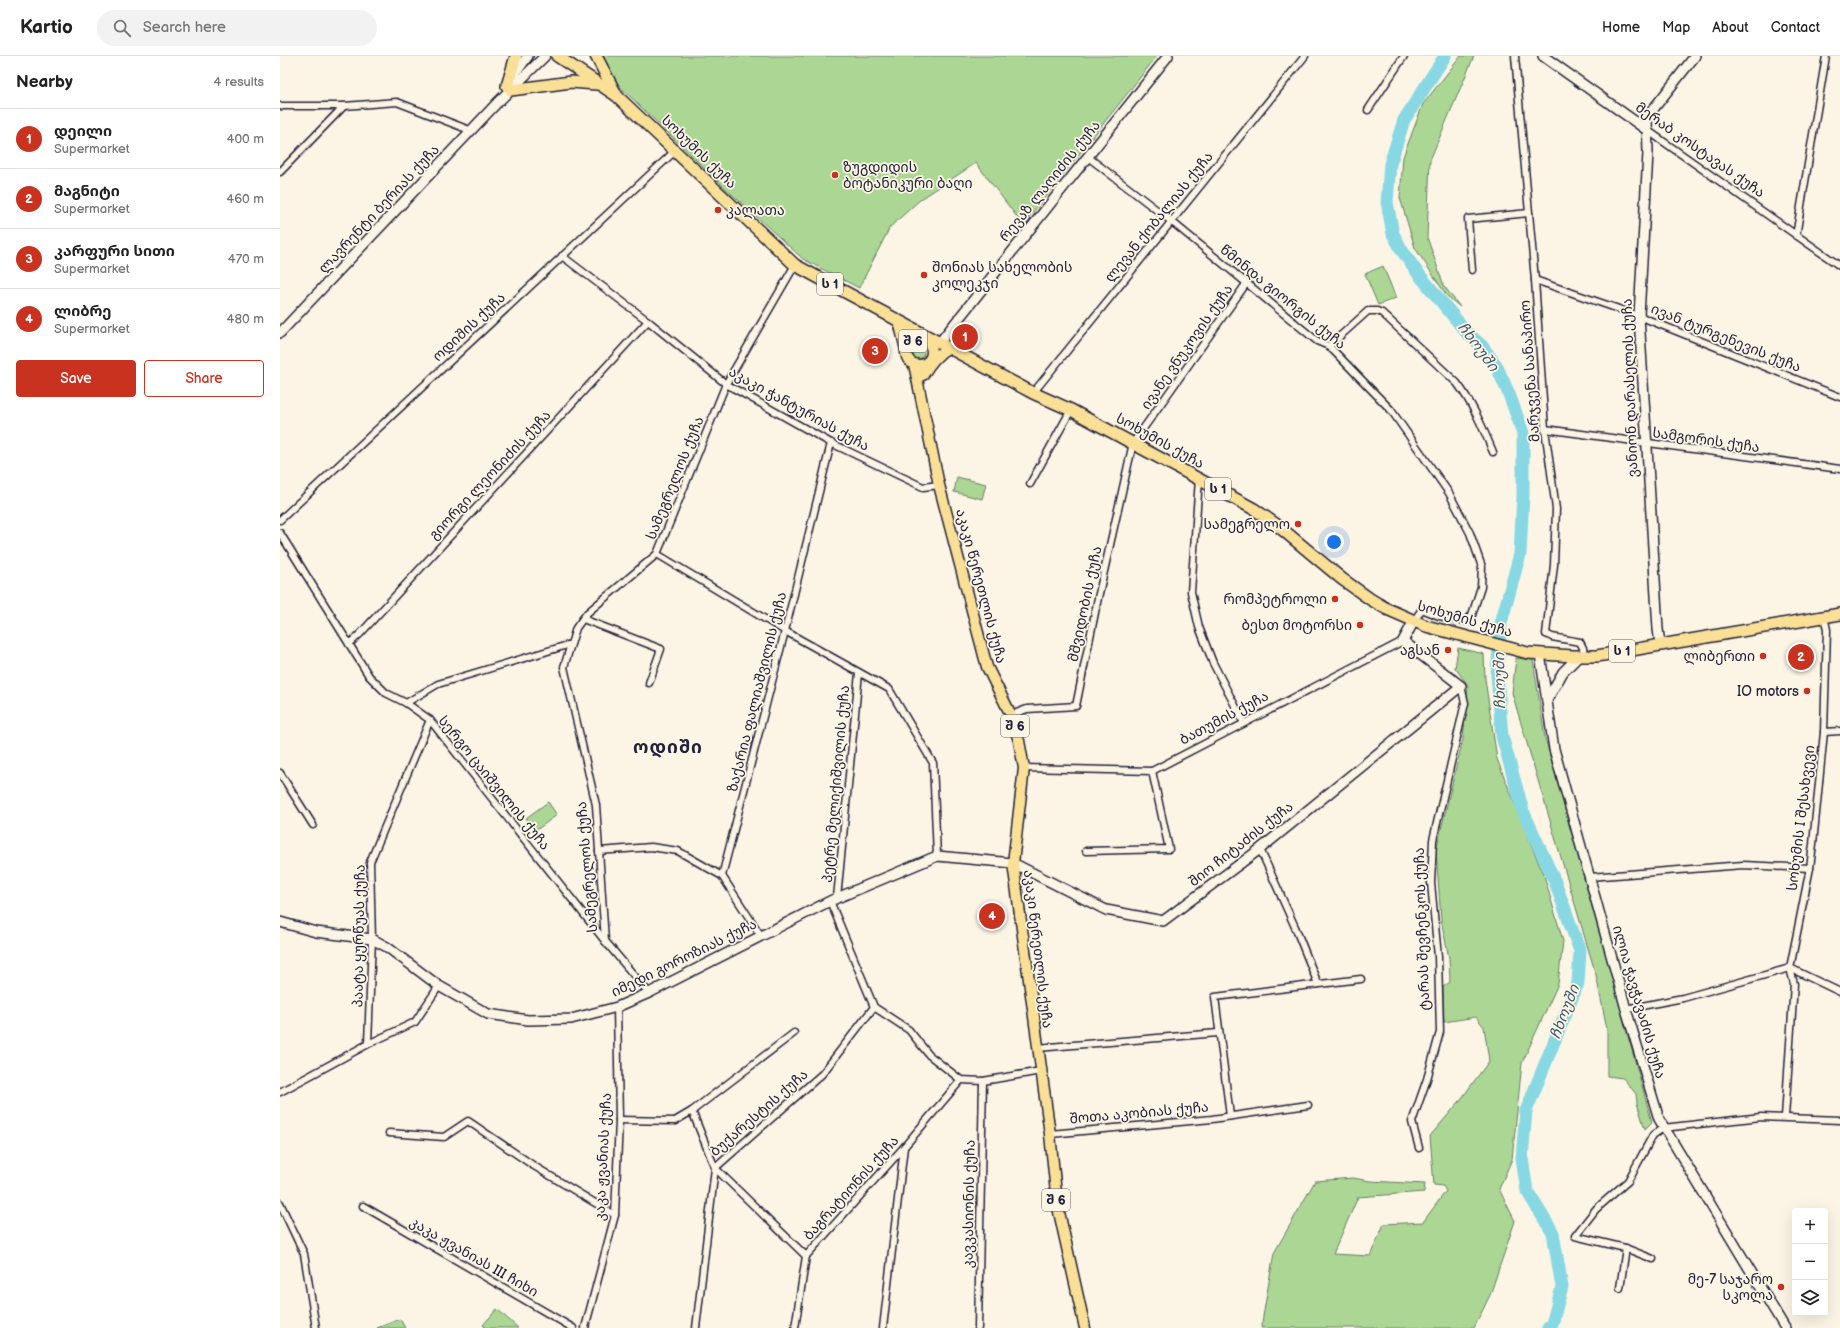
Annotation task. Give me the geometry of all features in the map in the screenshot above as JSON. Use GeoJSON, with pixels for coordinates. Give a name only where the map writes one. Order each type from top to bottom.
{"type":"FeatureCollection","features":[{"type":"Feature","properties":{"kind":"highway"},"geometry":{"type":"LineString","coordinates":[[516,56],[509,88],[571,82],[597,84]]}},
{"type":"Feature","properties":{"kind":"highway"},"geometry":{"type":"LineString","coordinates":[[556,56],[571,82]]}},
{"type":"Feature","properties":{"kind":"highway","name":"ს 1"},"geometry":{"type":"LineString","coordinates":[[556,56],[617,96]]}},
{"type":"Feature","properties":{"kind":"highway","name":"ს 1"},"geometry":{"type":"LineString","coordinates":[[586,56],[607,75],[617,96]]}},
{"type":"Feature","properties":{"kind":"highway"},"geometry":{"type":"LineString","coordinates":[[596,56],[607,75]]}},
{"type":"Feature","properties":{"kind":"highway","name":"სოხუმის ქუჩა"},"geometry":{"type":"LineString","coordinates":[[617,96],[795,265],[899,321],[922,337],[944,345],[1033,393],[1071,410],[1254,509],[1277,525],[1342,579],[1370,599],[1387,609],[1414,621],[1426,626],[1528,653],[1597,656],[1840,614]]}},
{"type":"Feature","properties":{"kind":"main road","name":"შ 6"},"geometry":{"type":"LineString","coordinates":[[899,321],[907,356],[909,361],[914,364],[919,365],[930,358],[944,345]]}},
{"type":"Feature","properties":{"kind":"main road","name":"შ 6"},"geometry":{"type":"LineString","coordinates":[[906,350],[908,345],[922,337],[922,340],[930,346],[930,358],[923,375],[920,393]]}},
{"type":"Feature","properties":{"kind":"main road","name":"შ 6"},"geometry":{"type":"LineString","coordinates":[[923,375],[931,361],[942,351],[944,345]]}},
{"type":"Feature","properties":{"kind":"main road","name":"შ 6"},"geometry":{"type":"LineString","coordinates":[[914,364],[920,393]]}},
{"type":"Feature","properties":{"kind":"main road","name":"აკაკი წერეთლის ქუჩა"},"geometry":{"type":"LineString","coordinates":[[920,393],[939,485],[987,666],[1011,715],[1019,741],[1024,768],[1013,864],[1037,1048],[1050,1134],[1057,1203],[1084,1328]]}},
{"type":"Feature","properties":{"kind":"street"},"geometry":{"type":"LineString","coordinates":[[509,88],[528,56]]}},
{"type":"Feature","properties":{"kind":"street"},"geometry":{"type":"LineString","coordinates":[[509,88],[545,56]]}},
{"type":"Feature","properties":{"kind":"street","name":"რევაზ ლაღიძის ქუჩა"},"geometry":{"type":"LineString","coordinates":[[944,345],[1088,157],[1168,56]]}},
{"type":"Feature","properties":{"kind":"street","name":"ლევან ქობალიას ქუჩა"},"geometry":{"type":"LineString","coordinates":[[1033,393],[1305,56]]}},
{"type":"Feature","properties":{"kind":"street"},"geometry":{"type":"LineString","coordinates":[[1368,110],[1404,56]]}},
{"type":"Feature","properties":{"kind":"street","name":"მარჯვენა სანაპირო"},"geometry":{"type":"LineString","coordinates":[[1515,56],[1535,280],[1545,429],[1556,509],[1554,565],[1546,634],[1552,637],[1580,642],[1583,648],[1582,656]]}},
{"type":"Feature","properties":{"kind":"street","name":"მერაბ კოსტავას ქუჩა"},"geometry":{"type":"LineString","coordinates":[[1543,56],[1840,266]]}},
{"type":"Feature","properties":{"kind":"street","name":"ვანიონ დარასელის ქუჩა"},"geometry":{"type":"LineString","coordinates":[[1660,644],[1639,316],[1648,153],[1647,117],[1695,56]]}},
{"type":"Feature","properties":{"kind":"street"},"geometry":{"type":"LineString","coordinates":[[1796,236],[1826,56]]}},
{"type":"Feature","properties":{"kind":"street","name":"ლავრენტი ბერიას ქუჩა"},"geometry":{"type":"LineString","coordinates":[[280,333],[472,130],[509,88]]}},
{"type":"Feature","properties":{"kind":"street"},"geometry":{"type":"LineString","coordinates":[[280,106],[344,106],[397,102],[472,130]]}},
{"type":"Feature","properties":{"kind":"street"},"geometry":{"type":"LineString","coordinates":[[280,172],[344,106]]}},
{"type":"Feature","properties":{"kind":"street","name":"ოდიშის ქუჩა"},"geometry":{"type":"LineString","coordinates":[[280,520],[675,151]]}},
{"type":"Feature","properties":{"kind":"street","name":"წმინდა გიორგის ქუჩა"},"geometry":{"type":"LineString","coordinates":[[1088,157],[1171,221],[1317,341],[1329,346],[1391,410],[1409,435],[1449,493],[1470,533],[1482,567],[1481,587],[1472,615],[1466,620],[1438,616],[1422,609],[1414,621]]}},
{"type":"Feature","properties":{"kind":"street"},"geometry":{"type":"LineString","coordinates":[[1472,270],[1468,219],[1529,213]]}},
{"type":"Feature","properties":{"kind":"street","name":"აკაკი ჭანტურიას ქუჩა"},"geometry":{"type":"LineString","coordinates":[[562,256],[726,384],[831,443],[923,488],[939,485]]}},
{"type":"Feature","properties":{"kind":"street","name":"სამეგრელოს ქუჩა"},"geometry":{"type":"LineString","coordinates":[[605,942],[596,805],[564,667],[576,628],[587,613],[657,554],[726,384],[795,265]]}},
{"type":"Feature","properties":{"kind":"street","name":"ივან ტურგენევის ქუჩა"},"geometry":{"type":"LineString","coordinates":[[1535,280],[1639,316],[1840,397]]}},
{"type":"Feature","properties":{"kind":"street","name":"ივანე ვნუკოვის ქუჩა"},"geometry":{"type":"LineString","coordinates":[[1133,444],[1246,284]]}},
{"type":"Feature","properties":{"kind":"street"},"geometry":{"type":"LineString","coordinates":[[1329,346],[1368,311],[1377,311],[1382,313],[1457,383],[1466,394],[1483,426],[1493,452]]}},
{"type":"Feature","properties":{"kind":"street","name":"გიორგი ლეონიძის ქუჩა"},"geometry":{"type":"LineString","coordinates":[[349,644],[648,322]]}},
{"type":"Feature","properties":{"kind":"street"},"geometry":{"type":"LineString","coordinates":[[1030,484],[1071,410]]}},
{"type":"Feature","properties":{"kind":"street","name":"სამგორის ქუჩა"},"geometry":{"type":"LineString","coordinates":[[1545,429],[1646,444],[1840,469]]}},
{"type":"Feature","properties":{"kind":"street","name":"ზაქარია ფალიაშვილის ქუჩა"},"geometry":{"type":"LineString","coordinates":[[722,876],[785,631],[831,443]]}},
{"type":"Feature","properties":{"kind":"street","name":"მშვიდობის ქუჩა"},"geometry":{"type":"LineString","coordinates":[[1011,715],[1027,709],[1076,706],[1098,598],[1133,444]]}},
{"type":"Feature","properties":{"kind":"street"},"geometry":{"type":"LineString","coordinates":[[1199,479],[1191,592],[1199,627],[1213,663],[1244,723]]}},
{"type":"Feature","properties":{"kind":"street","name":"სერგო ცაიშვილის ქუჩა"},"geometry":{"type":"LineString","coordinates":[[280,533],[369,676],[386,693],[406,703],[430,720],[605,942],[649,993]]}},
{"type":"Feature","properties":{"kind":"street"},"geometry":{"type":"LineString","coordinates":[[657,554],[785,631],[889,689],[933,763],[937,856]]}},
{"type":"Feature","properties":{"kind":"street","name":"სოხუმის I შესახვევი"},"geometry":{"type":"LineString","coordinates":[[1785,1117],[1794,984],[1790,968],[1810,868],[1824,732],[1827,630],[1824,616]]}},
{"type":"Feature","properties":{"kind":"street"},"geometry":{"type":"LineString","coordinates":[[583,619],[661,649],[649,683]]}},
{"type":"Feature","properties":{"kind":"street"},"geometry":{"type":"LineString","coordinates":[[1414,621],[1403,641],[1461,686]]}},
{"type":"Feature","properties":{"kind":"street","name":"ბათუმის ქუჩა"},"geometry":{"type":"LineString","coordinates":[[1024,768],[1152,772],[1403,641]]}},
{"type":"Feature","properties":{"kind":"street"},"geometry":{"type":"LineString","coordinates":[[406,703],[438,684],[571,644]]}},
{"type":"Feature","properties":{"kind":"street","name":"ილია ჭავჭავაძის ქუჩა"},"geometry":{"type":"LineString","coordinates":[[1540,654],[1554,750],[1626,1009],[1659,1118],[1663,1128],[1785,1328]]}},
{"type":"Feature","properties":{"kind":"street"},"geometry":{"type":"LineString","coordinates":[[1546,700],[1563,672],[1582,656]]}},
{"type":"Feature","properties":{"kind":"street","name":"პეტრე მელიქიშვილის ქუჩა"},"geometry":{"type":"LineString","coordinates":[[834,899],[859,673]]}},
{"type":"Feature","properties":{"kind":"street","name":"შიო ჩიტაძის ქუჩა"},"geometry":{"type":"LineString","coordinates":[[1013,864],[1106,910],[1163,921],[1260,849],[1461,686]]}},
{"type":"Feature","properties":{"kind":"street","name":"ტარას შევჩენკოს ქუჩა"},"geometry":{"type":"LineString","coordinates":[[1419,1148],[1412,1122],[1427,1079],[1440,1032],[1438,958],[1431,883],[1433,840],[1465,703],[1461,686]]}},
{"type":"Feature","properties":{"kind":"street","name":"პაატა ყურწუას ქუჩა"},"geometry":{"type":"LineString","coordinates":[[368,1044],[372,939],[370,862],[430,720]]}},
{"type":"Feature","properties":{"kind":"street"},"geometry":{"type":"LineString","coordinates":[[1824,732],[1840,731]]}},
{"type":"Feature","properties":{"kind":"street"},"geometry":{"type":"LineString","coordinates":[[1086,851],[1169,849],[1152,772]]}},
{"type":"Feature","properties":{"kind":"street"},"geometry":{"type":"LineString","coordinates":[[280,773],[314,825]]}},
{"type":"Feature","properties":{"kind":"street"},"geometry":{"type":"LineString","coordinates":[[599,851],[651,848],[678,851],[722,876],[761,936]]}},
{"type":"Feature","properties":{"kind":"street"},"geometry":{"type":"LineString","coordinates":[[1260,849],[1296,927],[1318,984]]}},
{"type":"Feature","properties":{"kind":"street","name":"იმედი გოროზიას ქუჩა"},"geometry":{"type":"LineString","coordinates":[[280,922],[316,932],[372,939],[386,946],[439,986],[488,1014],[528,1020],[570,1019],[617,1007],[649,993],[834,899],[937,856],[1013,864]]}},
{"type":"Feature","properties":{"kind":"street"},"geometry":{"type":"LineString","coordinates":[[1590,877],[1743,865],[1810,868]]}},
{"type":"Feature","properties":{"kind":"street"},"geometry":{"type":"LineString","coordinates":[[834,899],[874,1007],[908,1030],[929,1055],[961,1080],[983,1081],[1041,1071]]}},
{"type":"Feature","properties":{"kind":"street"},"geometry":{"type":"LineString","coordinates":[[1626,1009],[1683,998],[1790,968],[1840,992]]}},
{"type":"Feature","properties":{"kind":"street","name":"შოთა აკობიას ქუჩა"},"geometry":{"type":"LineString","coordinates":[[1230,1116],[1218,1033],[1215,997],[1361,979]]}},
{"type":"Feature","properties":{"kind":"street"},"geometry":{"type":"LineString","coordinates":[[280,1092],[368,1044],[415,1022],[439,986]]}},
{"type":"Feature","properties":{"kind":"street","name":"კაკა ჟვანიას ქუჩა"},"geometry":{"type":"LineString","coordinates":[[585,1328],[615,1215],[619,1120],[617,1007]]}},
{"type":"Feature","properties":{"kind":"street","name":"ბუქარესტის ქუჩა"},"geometry":{"type":"LineString","coordinates":[[696,1328],[715,1168],[822,1074],[874,1007]]}},
{"type":"Feature","properties":{"kind":"street"},"geometry":{"type":"LineString","coordinates":[[619,1120],[675,1121],[692,1111],[794,1033]]}},
{"type":"Feature","properties":{"kind":"street"},"geometry":{"type":"LineString","coordinates":[[1037,1048],[1218,1033]]}},
{"type":"Feature","properties":{"kind":"street","name":"ბაგრატიონის ქუჩა"},"geometry":{"type":"LineString","coordinates":[[795,1328],[806,1256],[904,1147],[961,1080]]}},
{"type":"Feature","properties":{"kind":"street","name":"კავკასიონის ქუჩა"},"geometry":{"type":"LineString","coordinates":[[978,1328],[983,1081]]}},
{"type":"Feature","properties":{"kind":"street","name":"შოთა აკობიას ქუჩა"},"geometry":{"type":"LineString","coordinates":[[1050,1134],[1212,1119],[1308,1106]]}},
{"type":"Feature","properties":{"kind":"street"},"geometry":{"type":"LineString","coordinates":[[692,1111],[715,1168],[806,1256]]}},
{"type":"Feature","properties":{"kind":"street"},"geometry":{"type":"LineString","coordinates":[[1653,1259],[1626,1248],[1575,1236],[1596,1209],[1628,1181],[1652,1135],[1663,1128],[1761,1117],[1840,1120]]}},
{"type":"Feature","properties":{"kind":"street"},"geometry":{"type":"LineString","coordinates":[[389,1134],[444,1137],[468,1120],[534,1166],[615,1215]]}},
{"type":"Feature","properties":{"kind":"street"},"geometry":{"type":"LineString","coordinates":[[883,1328],[904,1147]]}},
{"type":"Feature","properties":{"kind":"street"},"geometry":{"type":"LineString","coordinates":[[280,1203],[304,1254],[316,1328]]}},
{"type":"Feature","properties":{"kind":"street","name":"კაკა ჟვანიას III ჩიხი"},"geometry":{"type":"LineString","coordinates":[[363,1206],[573,1328]]}},
{"type":"Feature","properties":{"kind":"street"},"geometry":{"type":"LineString","coordinates":[[1620,1288],[1626,1248]]}},
{"type":"Feature","properties":{"kind":"green space","name":"ზუგდიდის ბოტანიკური ბაღი"},"geometry":{"type":"Polygon","coordinates":[[[602,56],[1157,56],[1023,225],[976,163],[921,199],[890,227],[859,288],[803,259],[725,188],[614,81],[602,56]]]}},
{"type":"Feature","properties":{"kind":"green space"},"geometry":{"type":"Polygon","coordinates":[[[1461,56],[1474,56],[1430,160],[1427,237],[1444,286],[1460,307],[1447,296],[1415,248],[1400,198],[1403,157],[1423,104],[1461,56]]]}},
{"type":"Feature","properties":{"kind":"green space"},"geometry":{"type":"Polygon","coordinates":[[[1383,266],[1396,298],[1378,305],[1365,274],[1383,266]]]}},
{"type":"Feature","properties":{"kind":"green space"},"geometry":{"type":"Polygon","coordinates":[[[920,347],[923,348],[923,358],[916,359],[913,358],[912,351],[913,348],[920,347]]]}},
{"type":"Feature","properties":{"kind":"green space"},"geometry":{"type":"Polygon","coordinates":[[[957,477],[986,484],[982,499],[954,492],[957,477]]]}},
{"type":"Feature","properties":{"kind":"green space"},"geometry":{"type":"Polygon","coordinates":[[[1458,648],[1484,654],[1485,679],[1497,759],[1545,879],[1563,941],[1558,984],[1522,1063],[1512,1159],[1499,1189],[1515,1221],[1490,1295],[1474,1328],[1261,1328],[1274,1253],[1315,1181],[1353,1178],[1370,1181],[1425,1184],[1424,1192],[1358,1197],[1333,1254],[1370,1256],[1384,1224],[1423,1222],[1446,1191],[1443,1186],[1434,1185],[1430,1136],[1459,1102],[1489,1061],[1484,1027],[1476,1017],[1444,1022],[1443,987],[1450,982],[1449,958],[1441,920],[1436,850],[1463,739],[1468,685],[1455,668],[1458,648]]]}},
{"type":"Feature","properties":{"kind":"green space"},"geometry":{"type":"Polygon","coordinates":[[[1516,658],[1533,660],[1545,738],[1652,1122],[1645,1129],[1637,1103],[1636,1094],[1623,1078],[1607,1076],[1607,1029],[1596,975],[1512,693],[1516,658]]]}},
{"type":"Feature","properties":{"kind":"green space"},"geometry":{"type":"Polygon","coordinates":[[[548,802],[557,815],[535,831],[526,818],[548,802]]]}},
{"type":"Feature","properties":{"kind":"green space"},"geometry":{"type":"Polygon","coordinates":[[[497,1309],[518,1328],[486,1328],[483,1325],[497,1309]]]}},
{"type":"Feature","properties":{"kind":"green space"},"geometry":{"type":"Polygon","coordinates":[[[400,1319],[405,1328],[377,1328],[400,1319]]]}},
{"type":"Feature","properties":{"kind":"waterway","name":"ჩხოუში"},"geometry":{"type":"LineString","coordinates":[[1445,56],[1404,120],[1390,164],[1387,202],[1393,234],[1403,252],[1417,272],[1468,334],[1482,346],[1496,365],[1509,394],[1523,433],[1523,495],[1520,554],[1501,623],[1497,674],[1502,736],[1523,811],[1555,882],[1580,951],[1578,983],[1526,1111],[1522,1158],[1527,1191],[1553,1233],[1562,1287],[1552,1324],[1548,1328]]}},
{"type":"Feature","properties":{"kind":"place","name":"ზუგდიდის ბოტანიკური ბაღი"},"geometry":{"type":"Point","coordinates":[835,175]}},
{"type":"Feature","properties":{"kind":"place","name":"კალათა"},"geometry":{"type":"Point","coordinates":[718,210]}},
{"type":"Feature","properties":{"kind":"place","name":"შონიას სახელობის კოლეკჯი"},"geometry":{"type":"Point","coordinates":[924,275]}},
{"type":"Feature","properties":{"kind":"place","name":"დეილი"},"geometry":{"type":"Point","coordinates":[965,337]}},
{"type":"Feature","properties":{"kind":"place","name":"კარფური სითი"},"geometry":{"type":"Point","coordinates":[875,351]}},
{"type":"Feature","properties":{"kind":"place","name":"სამეგრელო"},"geometry":{"type":"Point","coordinates":[1298,524]}},
{"type":"Feature","properties":{"kind":"place","name":"რომპეტროლი"},"geometry":{"type":"Point","coordinates":[1335,599]}},
{"type":"Feature","properties":{"kind":"place","name":"ბესთ მოტორსი"},"geometry":{"type":"Point","coordinates":[1360,625]}},
{"type":"Feature","properties":{"kind":"place","name":"აგსან"},"geometry":{"type":"Point","coordinates":[1448,650]}},
{"type":"Feature","properties":{"kind":"place","name":"ლიბერთი"},"geometry":{"type":"Point","coordinates":[1763,656]}},
{"type":"Feature","properties":{"kind":"place","name":"მაგნიტი"},"geometry":{"type":"Point","coordinates":[1801,657]}},
{"type":"Feature","properties":{"kind":"place","name":"IO motors"},"geometry":{"type":"Point","coordinates":[1807,691]}},
{"type":"Feature","properties":{"kind":"place","name":"ლიბრე"},"geometry":{"type":"Point","coordinates":[992,916]}},
{"type":"Feature","properties":{"kind":"place","name":"მე-7 საჯარო სკოლა"},"geometry":{"type":"Point","coordinates":[1781,1287]}},
{"type":"Feature","properties":{"kind":"district","name":"ოდიში"},"geometry":{"type":"Point","coordinates":[668,747]}}]}
